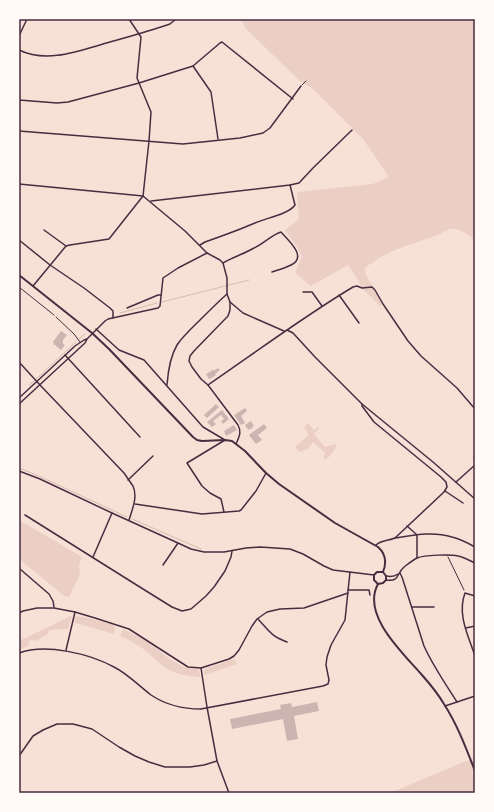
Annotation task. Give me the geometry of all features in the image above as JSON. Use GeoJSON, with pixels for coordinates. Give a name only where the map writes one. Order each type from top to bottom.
{"type":"FeatureCollection","features":[{"type":"Feature","properties":{"kind":"main road"},"geometry":{"type":"LineString","coordinates":[[19,275],[110,349],[193,437],[202,441],[232,441],[245,451],[279,484],[335,523],[376,545],[385,555],[386,561],[383,572]]}},
{"type":"Feature","properties":{"kind":"main road"},"geometry":{"type":"LineString","coordinates":[[378,584],[374,580],[374,575],[377,572],[383,572]]}},
{"type":"Feature","properties":{"kind":"main road"},"geometry":{"type":"LineString","coordinates":[[383,572],[386,576],[386,580],[382,584],[378,584],[375,589],[374,600],[376,611],[382,624],[399,648],[433,688],[445,706],[460,734],[475,771]]}},
{"type":"Feature","properties":{"kind":"street"},"geometry":{"type":"LineString","coordinates":[[19,36],[27,19]]}},
{"type":"Feature","properties":{"kind":"street"},"geometry":{"type":"LineString","coordinates":[[33,286],[66,246],[109,239],[143,196],[151,112],[137,78],[141,37],[130,19]]}},
{"type":"Feature","properties":{"kind":"street"},"geometry":{"type":"LineString","coordinates":[[19,50],[38,55],[59,55],[81,51],[170,24],[176,19]]}},
{"type":"Feature","properties":{"kind":"street"},"geometry":{"type":"LineString","coordinates":[[19,100],[57,103],[68,102],[139,83],[193,66],[222,42],[293,99]]}},
{"type":"Feature","properties":{"kind":"street"},"geometry":{"type":"LineString","coordinates":[[193,66],[211,92],[218,140]]}},
{"type":"Feature","properties":{"kind":"street"},"geometry":{"type":"LineString","coordinates":[[19,130],[183,144],[240,138],[263,133],[270,128],[293,99],[301,86]]}},
{"type":"Feature","properties":{"kind":"street"},"geometry":{"type":"LineString","coordinates":[[151,202],[299,183],[352,130]]}},
{"type":"Feature","properties":{"kind":"street"},"geometry":{"type":"LineString","coordinates":[[19,184],[143,196],[185,231],[207,254],[223,263],[227,278],[227,294],[230,302],[228,316],[200,344],[190,356],[190,361],[195,372],[208,385],[240,429],[236,444]]}},
{"type":"Feature","properties":{"kind":"street"},"geometry":{"type":"LineString","coordinates":[[200,245],[293,208],[295,205],[290,185]]}},
{"type":"Feature","properties":{"kind":"street"},"geometry":{"type":"LineString","coordinates":[[44,230],[66,246]]}},
{"type":"Feature","properties":{"kind":"street"},"geometry":{"type":"LineString","coordinates":[[223,263],[231,258],[256,248],[276,233],[281,232],[297,251],[298,256],[296,262],[292,265],[272,272]]}},
{"type":"Feature","properties":{"kind":"street"},"geometry":{"type":"LineString","coordinates":[[19,240],[50,265],[110,308],[113,311],[113,318]]}},
{"type":"Feature","properties":{"kind":"street"},"geometry":{"type":"LineString","coordinates":[[19,404],[85,343],[92,333],[105,321],[158,308],[161,305],[163,278],[178,268],[207,254]]}},
{"type":"Feature","properties":{"kind":"street"},"geometry":{"type":"LineString","coordinates":[[208,385],[284,331],[339,295],[353,287],[372,287],[408,340],[421,356],[457,388],[475,409]]}},
{"type":"Feature","properties":{"kind":"street"},"geometry":{"type":"LineString","coordinates":[[303,292],[312,292],[322,306]]}},
{"type":"Feature","properties":{"kind":"street"},"geometry":{"type":"LineString","coordinates":[[167,385],[173,354],[182,338],[227,294]]}},
{"type":"Feature","properties":{"kind":"street"},"geometry":{"type":"LineString","coordinates":[[127,308],[161,295]]}},
{"type":"Feature","properties":{"kind":"street"},"geometry":{"type":"LineString","coordinates":[[339,295],[359,323]]}},
{"type":"Feature","properties":{"kind":"street"},"geometry":{"type":"LineString","coordinates":[[230,302],[243,313],[284,331]]}},
{"type":"Feature","properties":{"kind":"street"},"geometry":{"type":"LineString","coordinates":[[96,329],[119,350],[144,360],[204,427],[225,440],[187,463],[202,486],[210,493],[221,499],[224,512]]}},
{"type":"Feature","properties":{"kind":"street"},"geometry":{"type":"LineString","coordinates":[[287,330],[293,333],[362,404],[433,462],[475,499]]}},
{"type":"Feature","properties":{"kind":"street"},"geometry":{"type":"LineString","coordinates":[[19,398],[80,342],[87,339]]}},
{"type":"Feature","properties":{"kind":"street"},"geometry":{"type":"LineString","coordinates":[[65,356],[140,437]]}},
{"type":"Feature","properties":{"kind":"street"},"geometry":{"type":"LineString","coordinates":[[19,362],[124,473],[134,488],[134,504],[129,520]]}},
{"type":"Feature","properties":{"kind":"street"},"geometry":{"type":"LineString","coordinates":[[362,404],[374,422],[446,482],[447,487],[445,491],[395,538]]}},
{"type":"Feature","properties":{"kind":"street"},"geometry":{"type":"LineString","coordinates":[[128,480],[153,456]]}},
{"type":"Feature","properties":{"kind":"street"},"geometry":{"type":"LineString","coordinates":[[456,482],[475,465]]}},
{"type":"Feature","properties":{"kind":"street"},"geometry":{"type":"LineString","coordinates":[[19,471],[40,479],[191,549],[214,553],[260,547],[290,549],[303,554],[332,570],[374,575]]}},
{"type":"Feature","properties":{"kind":"street"},"geometry":{"type":"LineString","coordinates":[[134,504],[202,514],[241,510],[256,491],[266,473]]}},
{"type":"Feature","properties":{"kind":"street"},"geometry":{"type":"LineString","coordinates":[[445,491],[462,503]]}},
{"type":"Feature","properties":{"kind":"street"},"geometry":{"type":"LineString","coordinates":[[93,557],[112,513]]}},
{"type":"Feature","properties":{"kind":"street"},"geometry":{"type":"LineString","coordinates":[[25,515],[143,590],[172,607],[182,611],[191,609],[214,587],[225,571],[232,551]]}},
{"type":"Feature","properties":{"kind":"street"},"geometry":{"type":"LineString","coordinates":[[408,526],[417,536],[417,558]]}},
{"type":"Feature","properties":{"kind":"street"},"geometry":{"type":"LineString","coordinates":[[376,545],[378,542],[416,534],[442,534],[475,547]]}},
{"type":"Feature","properties":{"kind":"street"},"geometry":{"type":"LineString","coordinates":[[162,566],[178,543]]}},
{"type":"Feature","properties":{"kind":"street"},"geometry":{"type":"LineString","coordinates":[[386,580],[394,580],[404,568],[417,558],[427,555],[458,556],[475,564]]}},
{"type":"Feature","properties":{"kind":"street"},"geometry":{"type":"LineString","coordinates":[[20,569],[49,594],[53,601],[54,608]]}},
{"type":"Feature","properties":{"kind":"street"},"geometry":{"type":"LineString","coordinates":[[19,653],[34,649],[66,650],[97,659],[114,667],[131,678],[152,695],[174,705],[190,709],[207,708],[323,686],[328,684],[329,680],[326,665],[327,657],[345,620],[350,572]]}},
{"type":"Feature","properties":{"kind":"street"},"geometry":{"type":"LineString","coordinates":[[386,576],[395,577],[400,573]]}},
{"type":"Feature","properties":{"kind":"street"},"geometry":{"type":"LineString","coordinates":[[400,573],[424,646],[434,666],[457,702]]}},
{"type":"Feature","properties":{"kind":"street"},"geometry":{"type":"LineString","coordinates":[[348,590],[369,590],[370,595]]}},
{"type":"Feature","properties":{"kind":"street"},"geometry":{"type":"LineString","coordinates":[[19,613],[37,608],[54,608],[74,612],[129,629],[188,667],[201,668],[234,656],[257,619],[267,612],[280,609],[304,608],[348,593]]}},
{"type":"Feature","properties":{"kind":"street"},"geometry":{"type":"LineString","coordinates":[[475,596],[465,593],[462,600],[462,613],[475,656]]}},
{"type":"Feature","properties":{"kind":"street"},"geometry":{"type":"LineString","coordinates":[[412,607],[434,607]]}},
{"type":"Feature","properties":{"kind":"street"},"geometry":{"type":"LineString","coordinates":[[66,650],[74,612]]}},
{"type":"Feature","properties":{"kind":"street"},"geometry":{"type":"LineString","coordinates":[[257,619],[269,632],[287,642]]}},
{"type":"Feature","properties":{"kind":"street"},"geometry":{"type":"LineString","coordinates":[[466,628],[475,626]]}},
{"type":"Feature","properties":{"kind":"street"},"geometry":{"type":"LineString","coordinates":[[201,668],[207,708],[218,761],[229,793]]}},
{"type":"Feature","properties":{"kind":"street"},"geometry":{"type":"LineString","coordinates":[[445,706],[475,696]]}},
{"type":"Feature","properties":{"kind":"street"},"geometry":{"type":"LineString","coordinates":[[19,756],[33,736],[43,730],[56,724],[73,724],[92,729],[135,756],[165,767],[190,767],[218,761]]}},
{"type":"Feature","properties":{"kind":"lane"},"geometry":{"type":"LineString","coordinates":[[56,317],[74,334],[80,342]]}},
{"type":"Feature","properties":{"kind":"path"},"geometry":{"type":"LineString","coordinates":[[301,86],[306,81]]}},
{"type":"Feature","properties":{"kind":"path"},"geometry":{"type":"LineString","coordinates":[[19,287],[56,317]]}},
{"type":"Feature","properties":{"kind":"path"},"geometry":{"type":"LineString","coordinates":[[447,555],[465,593]]}},
{"type":"Feature","properties":{"kind":"shaded area"},"geometry":{"type":"Polygon","coordinates":[[[242,19],[475,19],[475,241],[463,231],[450,229],[388,253],[366,267],[365,273],[383,304],[380,306],[362,288],[348,265],[311,286],[295,273],[302,256],[285,230],[299,219],[297,192],[373,184],[389,177],[363,139],[312,88],[300,81],[245,28],[242,19]]]}},
{"type":"Feature","properties":{"kind":"shaded area"},"geometry":{"type":"Polygon","coordinates":[[[308,423],[314,430],[319,426],[314,434],[325,447],[335,444],[337,446],[329,457],[323,460],[325,453],[313,442],[308,449],[299,452],[295,447],[309,435],[304,427],[308,423]]]}},
{"type":"Feature","properties":{"kind":"shaded area"},"geometry":{"type":"Polygon","coordinates":[[[19,520],[82,557],[79,565],[80,575],[69,597],[64,596],[23,562],[19,556],[19,520]]]}},
{"type":"Feature","properties":{"kind":"shaded area"},"geometry":{"type":"Polygon","coordinates":[[[69,616],[72,617],[68,629],[49,630],[48,634],[36,641],[29,641],[29,644],[26,647],[19,650],[19,641],[69,616]]]}},
{"type":"Feature","properties":{"kind":"shaded area"},"geometry":{"type":"Polygon","coordinates":[[[76,616],[114,625],[114,634],[76,623],[74,621],[76,616]]]}},
{"type":"Feature","properties":{"kind":"shaded area"},"geometry":{"type":"Polygon","coordinates":[[[123,629],[148,642],[171,660],[184,667],[198,669],[200,677],[180,674],[165,668],[143,649],[120,636],[123,629]]]}},
{"type":"Feature","properties":{"kind":"shaded area"},"geometry":{"type":"Polygon","coordinates":[[[234,659],[237,664],[205,675],[204,669],[234,659]]]}},
{"type":"Feature","properties":{"kind":"shaded area"},"geometry":{"type":"Polygon","coordinates":[[[475,758],[475,793],[390,793],[466,761],[475,758]]]}},
{"type":"Feature","properties":{"kind":"building"},"geometry":{"type":"Polygon","coordinates":[[[61,331],[67,335],[63,340],[63,344],[65,345],[61,350],[54,345],[53,341],[61,331]]]}},
{"type":"Feature","properties":{"kind":"building"},"geometry":{"type":"Polygon","coordinates":[[[218,368],[220,370],[215,374],[216,375],[209,379],[206,374],[218,368]]]}},
{"type":"Feature","properties":{"kind":"building"},"geometry":{"type":"Polygon","coordinates":[[[216,404],[219,407],[207,418],[204,415],[216,404]]]}},
{"type":"Feature","properties":{"kind":"building"},"geometry":{"type":"Polygon","coordinates":[[[245,408],[247,411],[241,416],[245,423],[241,425],[234,415],[245,408]]]}},
{"type":"Feature","properties":{"kind":"building"},"geometry":{"type":"Polygon","coordinates":[[[222,410],[229,419],[223,424],[221,421],[224,419],[221,415],[213,421],[216,424],[212,427],[207,422],[222,410]]]}},
{"type":"Feature","properties":{"kind":"building"},"geometry":{"type":"Polygon","coordinates":[[[251,421],[254,426],[248,430],[245,425],[251,421]]]}},
{"type":"Feature","properties":{"kind":"building"},"geometry":{"type":"Polygon","coordinates":[[[264,424],[267,428],[258,435],[262,440],[256,444],[249,435],[264,424]]]}},
{"type":"Feature","properties":{"kind":"building"},"geometry":{"type":"Polygon","coordinates":[[[234,425],[237,430],[226,436],[224,431],[234,425]]]}},
{"type":"Feature","properties":{"kind":"building"},"geometry":{"type":"Polygon","coordinates":[[[317,702],[319,711],[294,716],[298,739],[287,741],[283,719],[232,729],[230,719],[281,709],[280,705],[291,703],[292,707],[317,702]]]}},
{"type":"Feature","properties":{"kind":"waterway"},"geometry":{"type":"LineString","coordinates":[[162,302],[249,280]]}},
{"type":"Feature","properties":{"kind":"waterway"},"geometry":{"type":"LineString","coordinates":[[120,313],[157,303]]}},
{"type":"Feature","properties":{"kind":"waterway"},"geometry":{"type":"LineString","coordinates":[[79,339],[85,334]]}},
{"type":"Feature","properties":{"kind":"waterway"},"geometry":{"type":"LineString","coordinates":[[36,379],[76,342]]}},
{"type":"Feature","properties":{"kind":"waterway"},"geometry":{"type":"LineString","coordinates":[[29,385],[34,381]]}},
{"type":"Feature","properties":{"kind":"waterway"},"geometry":{"type":"LineString","coordinates":[[19,468],[127,517]]}},
{"type":"Feature","properties":{"kind":"waterway"},"geometry":{"type":"LineString","coordinates":[[132,519],[201,549]]}}]}
